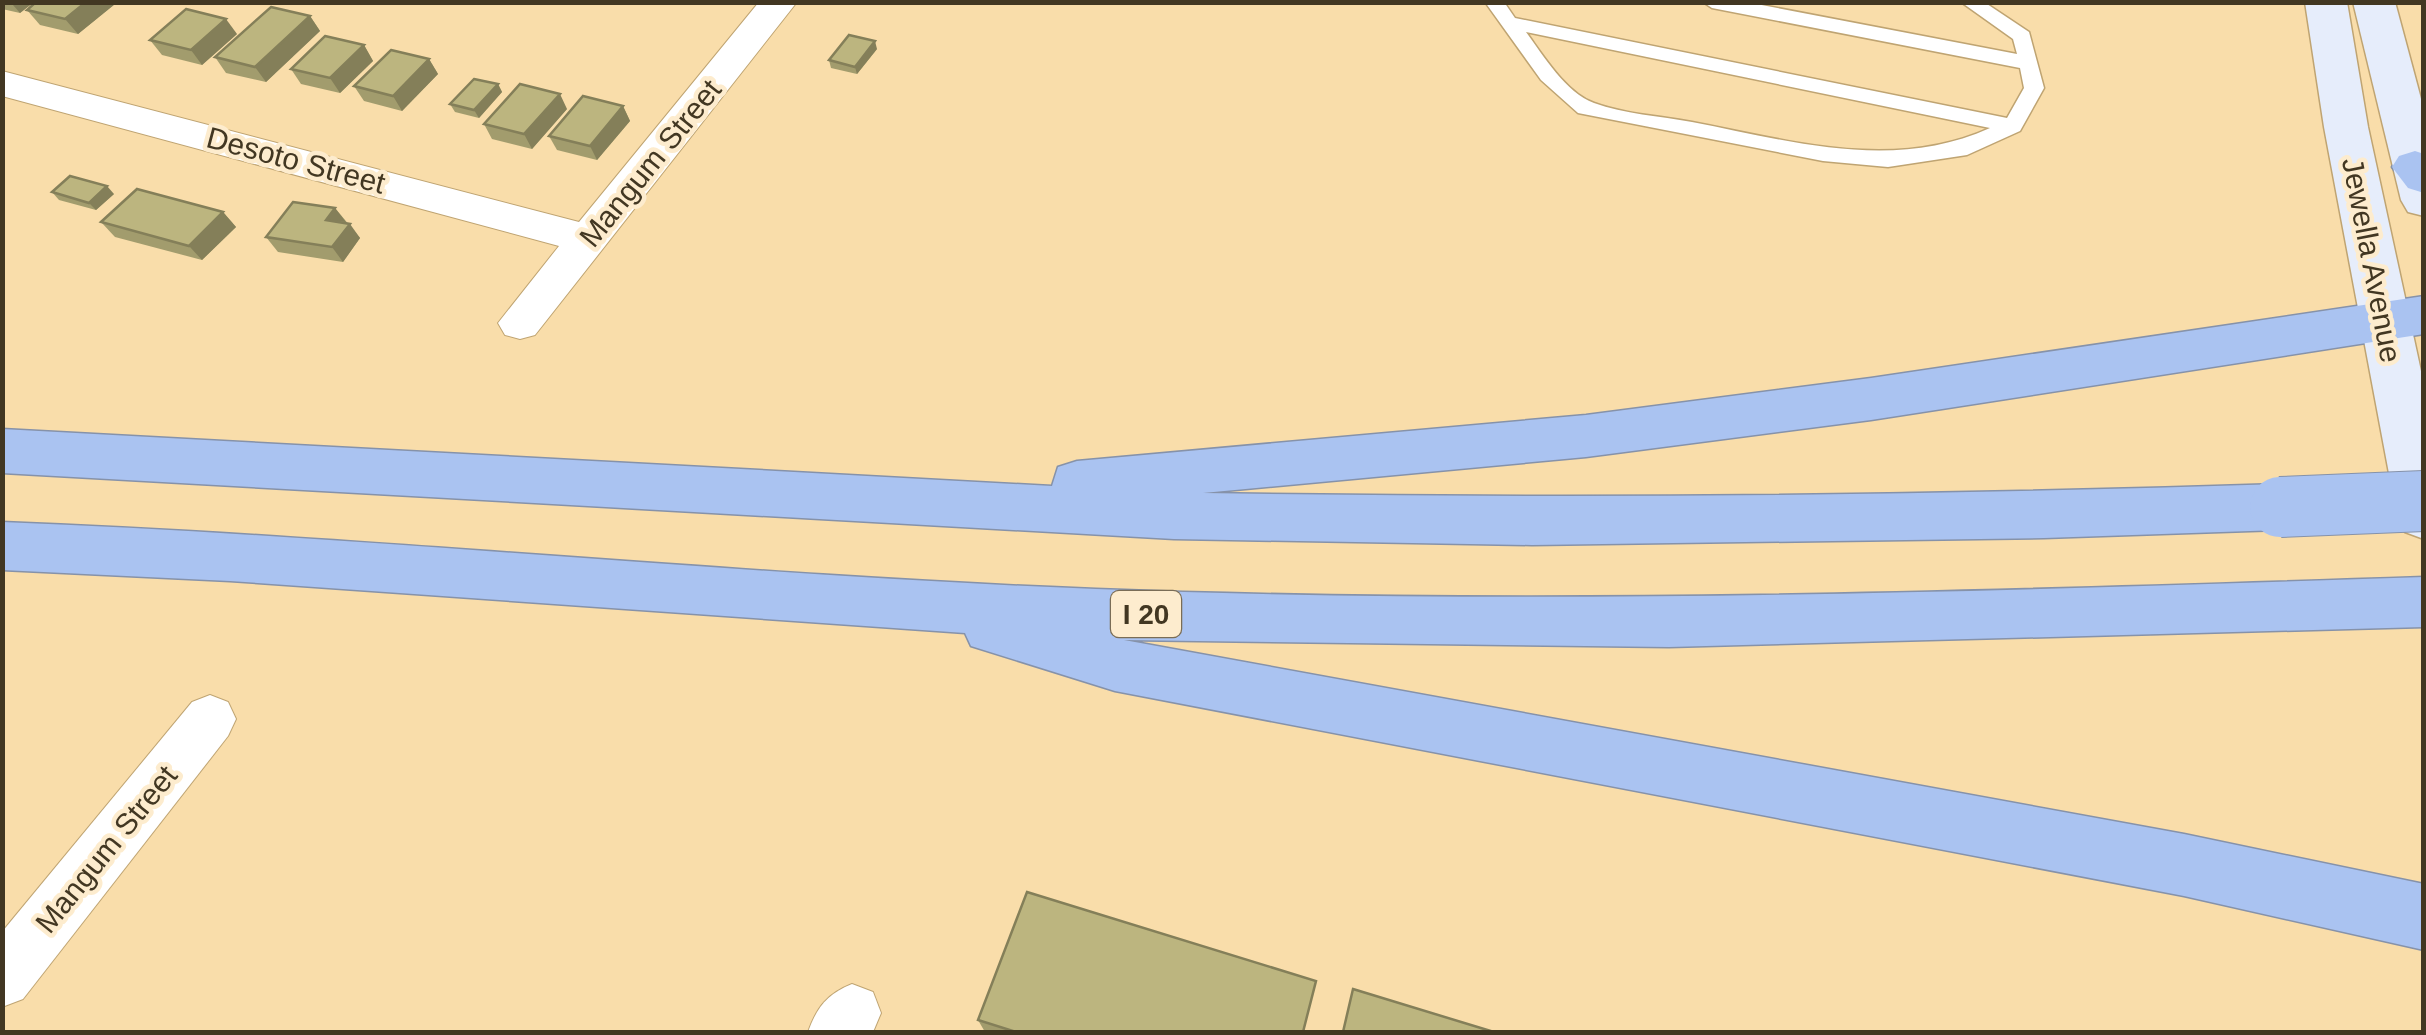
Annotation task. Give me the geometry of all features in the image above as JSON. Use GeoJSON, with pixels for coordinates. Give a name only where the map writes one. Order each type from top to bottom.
{"type":"FeatureCollection","features":[{"type":"Feature","properties":{"kind":"highway"},"geometry":{"type":"LineString","coordinates":[[889,501],[1586,436],[1871,398],[2404,318]]}},
{"type":"Feature","properties":{"kind":"highway"},"geometry":{"type":"LineString","coordinates":[[2,451],[1174,516],[1532,522],[2044,515],[2424,501]]}},
{"type":"Feature","properties":{"kind":"highway","name":"I 20"},"geometry":{"type":"LineString","coordinates":[[2,546],[916,606],[1537,622],[2424,602]]}},
{"type":"Feature","properties":{"kind":"highway"},"geometry":{"type":"LineString","coordinates":[[916,606],[1116,665],[2165,862],[2424,917]]}},
{"type":"Feature","properties":{"kind":"main road","name":"Jewella Avenue"},"geometry":{"type":"LineString","coordinates":[[2326,2],[2346,127],[2404,318],[2424,516]]}},
{"type":"Feature","properties":{"kind":"main road","name":"Jewella Avenue"},"geometry":{"type":"LineString","coordinates":[[2374,2],[2421,182]]}},
{"type":"Feature","properties":{"kind":"street","name":"Mangum Street"},"geometry":{"type":"LineString","coordinates":[[520,323],[779,2]]}},
{"type":"Feature","properties":{"kind":"street","name":"Desoto Street"},"geometry":{"type":"LineString","coordinates":[[2,83],[588,239]]}},
{"type":"Feature","properties":{"kind":"street","name":"Mangum Street"},"geometry":{"type":"LineString","coordinates":[[2,978],[210,719]]}},
{"type":"Feature","properties":{"kind":"lane"},"geometry":{"type":"LineString","coordinates":[[1494,2],[1548,75],[1584,108],[1823,154],[1888,160],[1960,150],[2013,126],[2034,88],[2022,36],[1970,2]]}},
{"type":"Feature","properties":{"kind":"lane"},"geometry":{"type":"LineString","coordinates":[[1712,2],[2028,63]]}},
{"type":"Feature","properties":{"kind":"lane"},"geometry":{"type":"LineString","coordinates":[[1507,22],[2013,126]]}},
{"type":"Feature","properties":{"kind":"building"},"geometry":{"type":"Polygon","coordinates":[[[36,2],[86,2],[65,19],[27,10],[36,2]]]}},
{"type":"Feature","properties":{"kind":"building"},"geometry":{"type":"Polygon","coordinates":[[[271,7],[310,16],[255,67],[215,57],[271,7]]]}},
{"type":"Feature","properties":{"kind":"building"},"geometry":{"type":"Polygon","coordinates":[[[186,9],[226,19],[191,50],[150,40],[186,9]]]}},
{"type":"Feature","properties":{"kind":"building"},"geometry":{"type":"Polygon","coordinates":[[[849,35],[875,41],[855,67],[829,60],[849,35]]]}},
{"type":"Feature","properties":{"kind":"building"},"geometry":{"type":"Polygon","coordinates":[[[325,36],[364,45],[330,78],[291,69],[325,36]]]}},
{"type":"Feature","properties":{"kind":"building"},"geometry":{"type":"Polygon","coordinates":[[[391,50],[429,59],[393,96],[354,86],[391,50]]]}},
{"type":"Feature","properties":{"kind":"building"},"geometry":{"type":"Polygon","coordinates":[[[474,79],[498,84],[474,110],[450,104],[474,79]]]}},
{"type":"Feature","properties":{"kind":"building"},"geometry":{"type":"Polygon","coordinates":[[[520,84],[560,94],[524,134],[484,124],[520,84]]]}},
{"type":"Feature","properties":{"kind":"building"},"geometry":{"type":"Polygon","coordinates":[[[583,96],[623,106],[590,146],[549,136],[583,96]]]}},
{"type":"Feature","properties":{"kind":"building"},"geometry":{"type":"Polygon","coordinates":[[[70,176],[107,186],[89,203],[52,192],[70,176]]]}},
{"type":"Feature","properties":{"kind":"building"},"geometry":{"type":"Polygon","coordinates":[[[137,189],[223,212],[189,246],[101,222],[137,189]]]}},
{"type":"Feature","properties":{"kind":"building"},"geometry":{"type":"Polygon","coordinates":[[[293,202],[335,208],[326,220],[350,224],[332,247],[266,237],[293,202]]]}},
{"type":"Feature","properties":{"kind":"building"},"geometry":{"type":"Polygon","coordinates":[[[1027,892],[1316,981],[1303,1032],[1016,1032],[978,1020],[1027,892]]]}},
{"type":"Feature","properties":{"kind":"building"},"geometry":{"type":"Polygon","coordinates":[[[1353,989],[1494,1032],[1343,1032],[1353,989]]]}}]}
